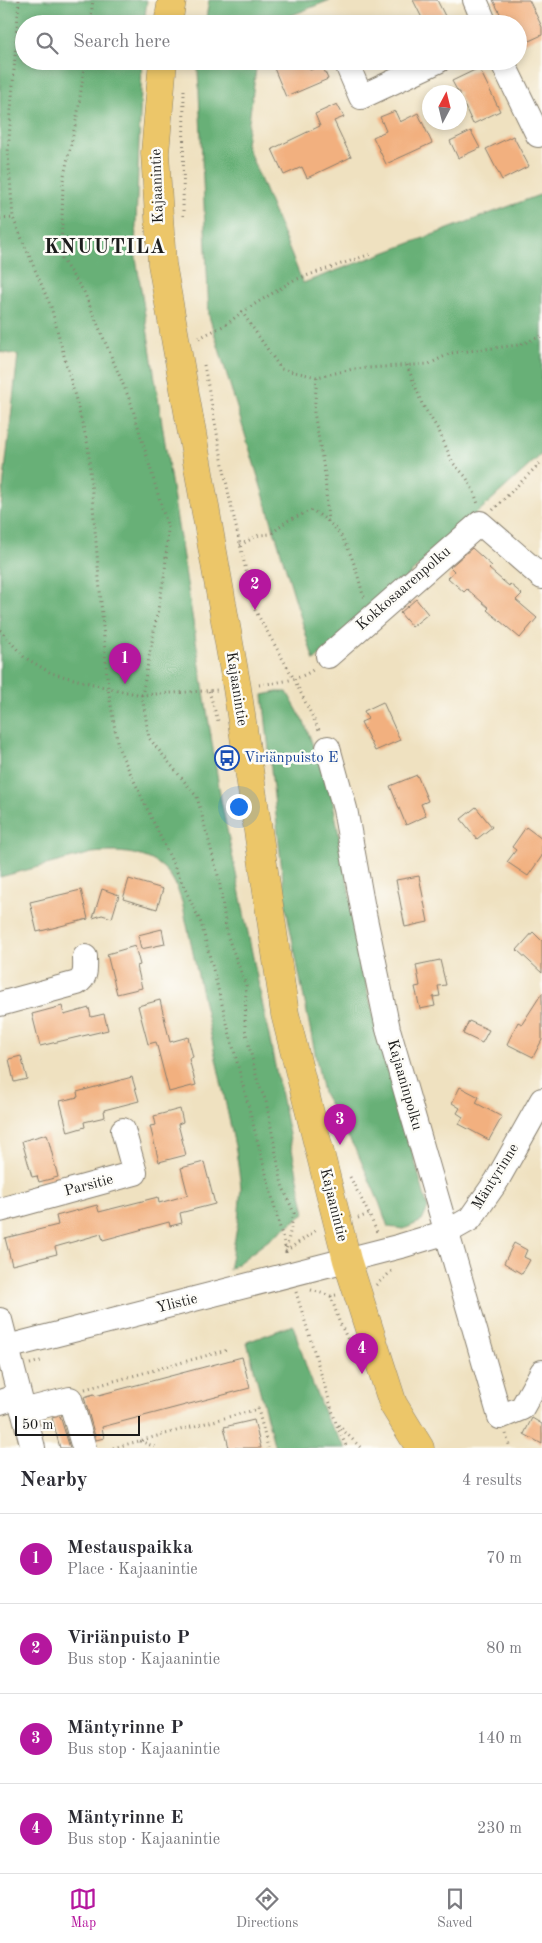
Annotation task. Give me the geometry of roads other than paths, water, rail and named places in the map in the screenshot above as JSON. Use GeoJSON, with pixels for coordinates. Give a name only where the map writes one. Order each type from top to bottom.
{"type":"FeatureCollection","features":[{"type":"Feature","properties":{"kind":"main road"},"geometry":{"type":"LineString","coordinates":[[170,15],[172,0]]}},
{"type":"Feature","properties":{"kind":"main road","name":"Kajaanintie"},"geometry":{"type":"LineString","coordinates":[[162,70],[155,153],[162,264],[237,688],[285,1014],[347,1260],[393,1404],[420,1448]]}},
{"type":"Feature","properties":{"kind":"street"},"geometry":{"type":"LineString","coordinates":[[475,0],[481,15]]}},
{"type":"Feature","properties":{"kind":"street"},"geometry":{"type":"LineString","coordinates":[[349,70],[361,97],[419,70]]}},
{"type":"Feature","properties":{"kind":"street"},"geometry":{"type":"LineString","coordinates":[[506,70],[538,135]]}},
{"type":"Feature","properties":{"kind":"street","name":"Kokkosaarenpolku"},"geometry":{"type":"LineString","coordinates":[[328,656],[481,521],[542,577]]}},
{"type":"Feature","properties":{"kind":"street","name":"Kajaaninpolku"},"geometry":{"type":"LineString","coordinates":[[328,748],[345,809],[363,909],[388,1029],[500,1417],[522,1408],[542,1372]]}},
{"type":"Feature","properties":{"kind":"street"},"geometry":{"type":"LineString","coordinates":[[0,1004],[77,983],[82,980],[85,974],[85,957]]}},
{"type":"Feature","properties":{"kind":"street","name":"Mäntyrinne"},"geometry":{"type":"LineString","coordinates":[[347,1260],[392,1262],[470,1219],[496,1182],[542,1100]]}},
{"type":"Feature","properties":{"kind":"street","name":"Parsitie"},"geometry":{"type":"LineString","coordinates":[[0,1210],[135,1173],[123,1130]]}},
{"type":"Feature","properties":{"kind":"street","name":"Ylistie"},"geometry":{"type":"LineString","coordinates":[[10,1358],[293,1283],[347,1260]]}},
{"type":"Feature","properties":{"kind":"street"},"geometry":{"type":"LineString","coordinates":[[0,1320],[10,1358],[14,1403],[33,1448]]}},
{"type":"Feature","properties":{"kind":"street"},"geometry":{"type":"LineString","coordinates":[[14,1403],[70,1399],[84,1448]]}},
{"type":"Feature","properties":{"kind":"place","name":"Viriänpuisto P"},"geometry":{"type":"Point","coordinates":[255,610]}},
{"type":"Feature","properties":{"kind":"place","name":"Mestauspaikka"},"geometry":{"type":"Point","coordinates":[125,684]}},
{"type":"Feature","properties":{"kind":"place","name":"Viriänpuisto E"},"geometry":{"type":"Point","coordinates":[227,758]}},
{"type":"Feature","properties":{"kind":"place","name":"Mäntyrinne P"},"geometry":{"type":"Point","coordinates":[340,1145]}},
{"type":"Feature","properties":{"kind":"place","name":"Mäntyrinne E"},"geometry":{"type":"Point","coordinates":[362,1374]}},
{"type":"Feature","properties":{"kind":"district","name":"KNUUTILA"},"geometry":{"type":"Point","coordinates":[105,248]}}]}
